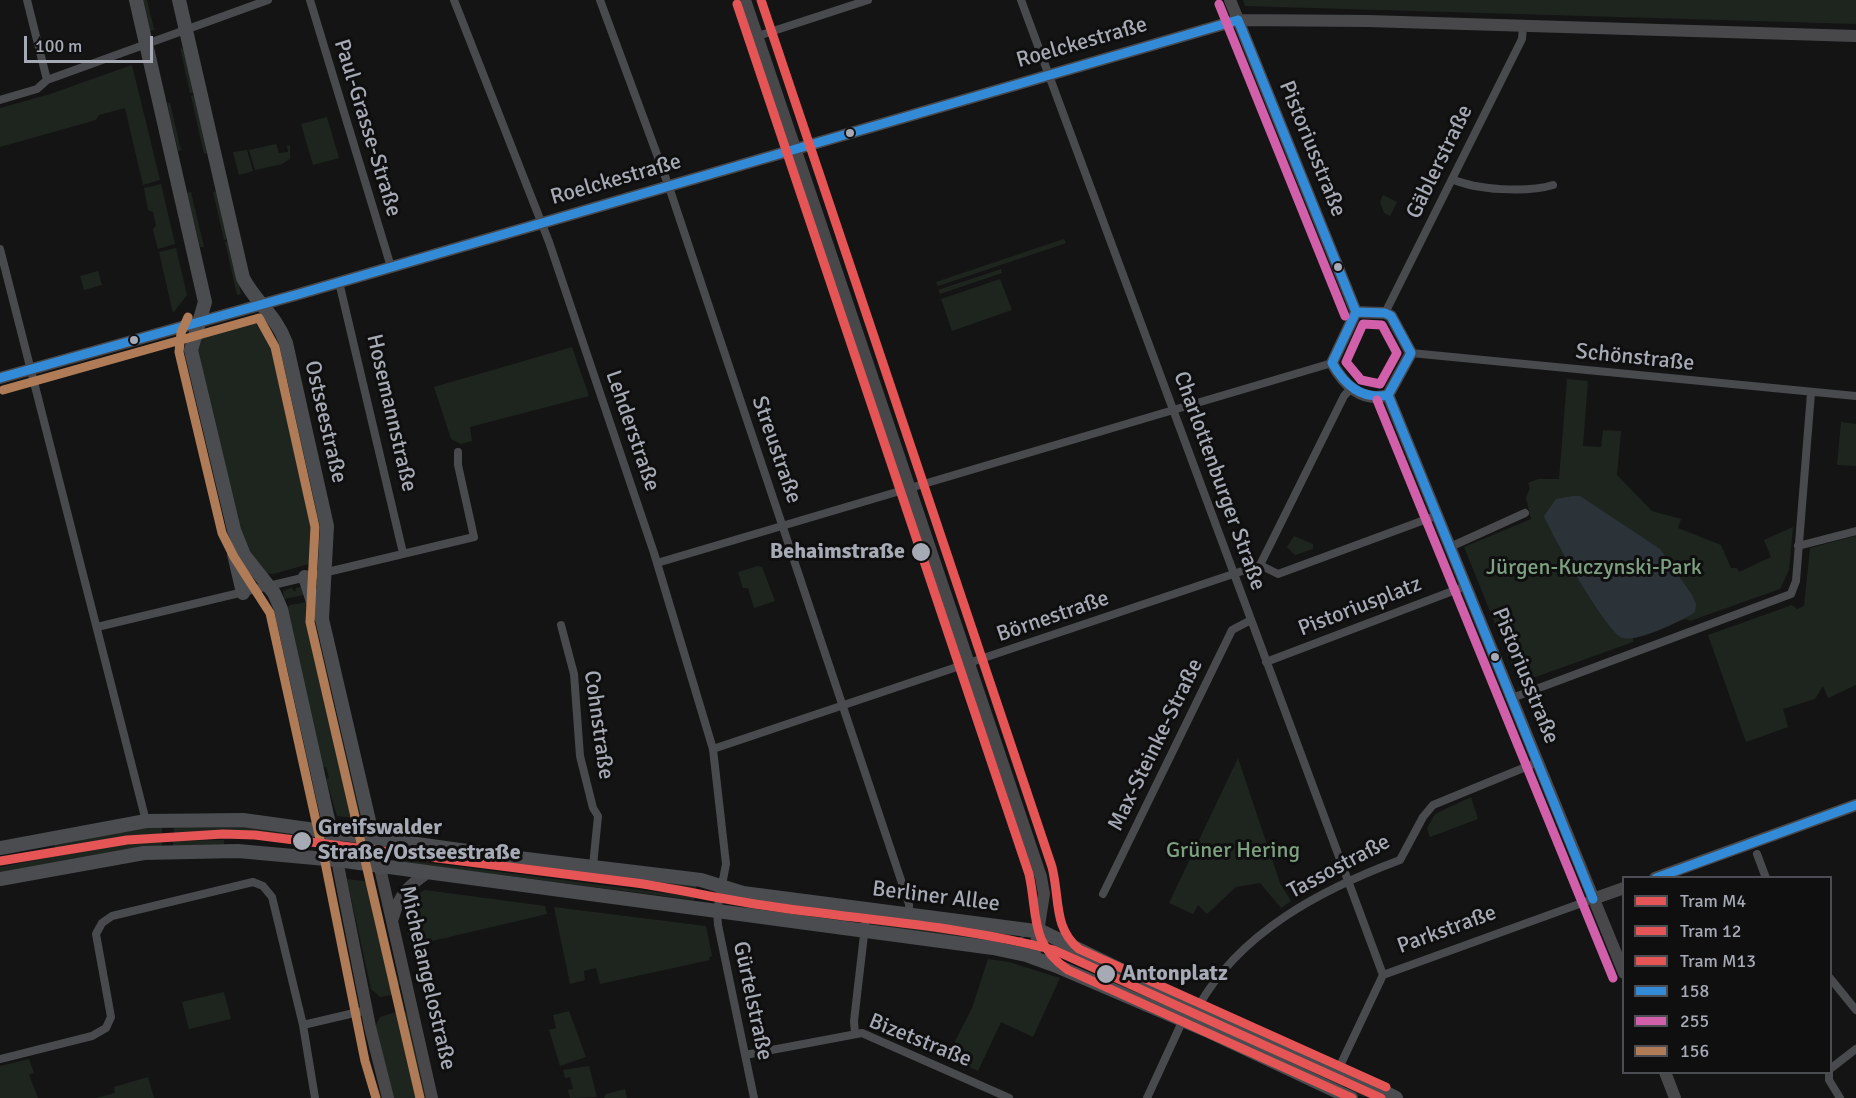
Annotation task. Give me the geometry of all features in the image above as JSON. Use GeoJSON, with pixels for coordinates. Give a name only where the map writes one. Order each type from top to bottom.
{"type":"FeatureCollection","features":[{"type":"Feature","properties":{"kind":"main road"},"geometry":{"type":"LineString","coordinates":[[136,0],[200,271],[205,302],[200,322],[193,336],[191,350],[239,545],[269,587],[281,609],[337,860]]}},
{"type":"Feature","properties":{"kind":"main road","name":"Ostseestraße"},"geometry":{"type":"LineString","coordinates":[[179,0],[243,278],[252,295],[263,304],[281,329],[289,354],[327,526],[322,619],[380,868]]}},
{"type":"Feature","properties":{"kind":"main road"},"geometry":{"type":"LineString","coordinates":[[239,545],[234,554],[243,593]]}},
{"type":"Feature","properties":{"kind":"main road"},"geometry":{"type":"LineString","coordinates":[[305,577],[315,608],[322,619]]}},
{"type":"Feature","properties":{"kind":"main road","name":"Berliner Allee"},"geometry":{"type":"LineString","coordinates":[[0,848],[146,821],[243,820],[701,880],[743,893],[1038,931],[1396,1098]]}},
{"type":"Feature","properties":{"kind":"main road","name":"Berliner Allee"},"geometry":{"type":"LineString","coordinates":[[0,879],[144,853],[238,851],[337,860],[380,868],[993,948],[1034,957],[1306,1075],[1351,1098]]}},
{"type":"Feature","properties":{"kind":"street"},"geometry":{"type":"LineString","coordinates":[[27,0],[47,80]]}},
{"type":"Feature","properties":{"kind":"street"},"geometry":{"type":"LineString","coordinates":[[0,100],[37,89],[47,80],[268,0]]}},
{"type":"Feature","properties":{"kind":"street","name":"Paul-Grasse-Straße"},"geometry":{"type":"LineString","coordinates":[[310,0],[391,267]]}},
{"type":"Feature","properties":{"kind":"street","name":"Lehderstraße"},"geometry":{"type":"LineString","coordinates":[[454,0],[542,223],[657,563],[713,749],[726,864],[717,911]]}},
{"type":"Feature","properties":{"kind":"street","name":"Streustraße"},"geometry":{"type":"LineString","coordinates":[[600,0],[669,187],[909,904],[909,914]]}},
{"type":"Feature","properties":{"kind":"street"},"geometry":{"type":"LineString","coordinates":[[745,0],[1043,884],[1034,957]]}},
{"type":"Feature","properties":{"kind":"street"},"geometry":{"type":"LineString","coordinates":[[758,36],[868,0]]}},
{"type":"Feature","properties":{"kind":"street","name":"Charlottenburger Straße"},"geometry":{"type":"LineString","coordinates":[[1021,0],[1383,975]]}},
{"type":"Feature","properties":{"kind":"street","name":"Pistoriusstraße"},"geometry":{"type":"LineString","coordinates":[[1230,0],[1356,312]]}},
{"type":"Feature","properties":{"kind":"street","name":"Roelckestraße"},"geometry":{"type":"LineString","coordinates":[[391,267],[1238,21],[1368,21],[1856,36]]}},
{"type":"Feature","properties":{"kind":"street","name":"Gäblerstraße"},"geometry":{"type":"LineString","coordinates":[[1385,313],[1523,36],[1523,26]]}},
{"type":"Feature","properties":{"kind":"street"},"geometry":{"type":"LineString","coordinates":[[1452,179],[1463,184],[1535,190],[1553,185]]}},
{"type":"Feature","properties":{"kind":"street"},"geometry":{"type":"LineString","coordinates":[[0,249],[146,821]]}},
{"type":"Feature","properties":{"kind":"street"},"geometry":{"type":"LineString","coordinates":[[0,378],[391,267]]}},
{"type":"Feature","properties":{"kind":"street","name":"Hosemannstraße"},"geometry":{"type":"LineString","coordinates":[[339,282],[403,553]]}},
{"type":"Feature","properties":{"kind":"street"},"geometry":{"type":"LineString","coordinates":[[657,563],[910,486],[1332,363],[1356,312],[1385,313],[1390,316],[1411,353],[1388,395],[1366,397],[1352,387],[1332,363]]}},
{"type":"Feature","properties":{"kind":"street","name":"Schönstraße"},"geometry":{"type":"LineString","coordinates":[[1411,353],[1856,396]]}},
{"type":"Feature","properties":{"kind":"street"},"geometry":{"type":"LineString","coordinates":[[1234,575],[1260,565],[1344,396],[1352,387]]}},
{"type":"Feature","properties":{"kind":"street"},"geometry":{"type":"LineString","coordinates":[[1512,699],[1787,598],[1796,581],[1811,393]]}},
{"type":"Feature","properties":{"kind":"street","name":"Pistoriusstraße"},"geometry":{"type":"LineString","coordinates":[[1388,395],[1622,971]]}},
{"type":"Feature","properties":{"kind":"street"},"geometry":{"type":"LineString","coordinates":[[97,627],[474,537],[458,465],[458,452]]}},
{"type":"Feature","properties":{"kind":"street"},"geometry":{"type":"LineString","coordinates":[[1450,547],[1525,513]]}},
{"type":"Feature","properties":{"kind":"street"},"geometry":{"type":"LineString","coordinates":[[1260,565],[1278,574],[1438,515]]}},
{"type":"Feature","properties":{"kind":"street"},"geometry":{"type":"LineString","coordinates":[[1798,546],[1856,531]]}},
{"type":"Feature","properties":{"kind":"street","name":"Börnestraße"},"geometry":{"type":"LineString","coordinates":[[713,749],[1234,575]]}},
{"type":"Feature","properties":{"kind":"street","name":"Pistoriusplatz"},"geometry":{"type":"LineString","coordinates":[[1266,662],[1466,586]]}},
{"type":"Feature","properties":{"kind":"street","name":"Max-Steinke-Straße"},"geometry":{"type":"LineString","coordinates":[[1103,894],[1231,633],[1251,620]]}},
{"type":"Feature","properties":{"kind":"street","name":"Cohnstraße"},"geometry":{"type":"LineString","coordinates":[[561,625],[574,674],[580,756],[593,808],[598,816],[593,866]]}},
{"type":"Feature","properties":{"kind":"street","name":"Tassostraße"},"geometry":{"type":"LineString","coordinates":[[1198,1007],[1222,971],[1264,932],[1311,899],[1400,860],[1423,816],[1433,805],[1538,762]]}},
{"type":"Feature","properties":{"kind":"street"},"geometry":{"type":"LineString","coordinates":[[1661,876],[1856,805]]}},
{"type":"Feature","properties":{"kind":"street"},"geometry":{"type":"LineString","coordinates":[[1757,854],[1765,876]]}},
{"type":"Feature","properties":{"kind":"street"},"geometry":{"type":"LineString","coordinates":[[337,860],[366,1010],[388,1098]]}},
{"type":"Feature","properties":{"kind":"street","name":"Michelangelostraße"},"geometry":{"type":"LineString","coordinates":[[380,868],[432,1098]]}},
{"type":"Feature","properties":{"kind":"street"},"geometry":{"type":"LineString","coordinates":[[392,922],[401,895],[410,884],[427,873]]}},
{"type":"Feature","properties":{"kind":"street"},"geometry":{"type":"LineString","coordinates":[[0,1059],[92,1036],[106,1028],[110,1013],[96,934],[102,923],[112,916],[249,882],[263,886],[272,897],[303,1025],[315,1098]]}},
{"type":"Feature","properties":{"kind":"street","name":"Parkstraße"},"geometry":{"type":"LineString","coordinates":[[1338,1070],[1383,975],[1622,888]]}},
{"type":"Feature","properties":{"kind":"street"},"geometry":{"type":"LineString","coordinates":[[855,1033],[854,1021],[867,909]]}},
{"type":"Feature","properties":{"kind":"street","name":"Gürtelstraße"},"geometry":{"type":"LineString","coordinates":[[717,911],[754,1098]]}},
{"type":"Feature","properties":{"kind":"street"},"geometry":{"type":"LineString","coordinates":[[1832,980],[1856,1010]]}},
{"type":"Feature","properties":{"kind":"street"},"geometry":{"type":"LineString","coordinates":[[303,1025],[366,1010]]}},
{"type":"Feature","properties":{"kind":"street"},"geometry":{"type":"LineString","coordinates":[[1147,1098],[1182,1022]]}},
{"type":"Feature","properties":{"kind":"street","name":"Bizetstraße"},"geometry":{"type":"LineString","coordinates":[[745,1055],[862,1033],[1005,1097]]}},
{"type":"Feature","properties":{"kind":"street"},"geometry":{"type":"LineString","coordinates":[[1832,1069],[1856,1049]]}},
{"type":"Feature","properties":{"kind":"street"},"geometry":{"type":"LineString","coordinates":[[1666,1074],[1675,1098]]}},
{"type":"Feature","properties":{"kind":"street"},"geometry":{"type":"LineString","coordinates":[[1829,1074],[1829,1080],[1840,1098]]}},
{"type":"Feature","properties":{"kind":"green space"},"geometry":{"type":"Polygon","coordinates":[[[142,0],[147,0],[154,29],[160,28],[150,31],[142,0]]]}},
{"type":"Feature","properties":{"kind":"green space"},"geometry":{"type":"Polygon","coordinates":[[[1243,0],[1856,0],[1856,24],[1245,6],[1243,0]]]}},
{"type":"Feature","properties":{"kind":"green space"},"geometry":{"type":"Polygon","coordinates":[[[180,47],[184,50],[194,92],[190,93],[180,47]]]}},
{"type":"Feature","properties":{"kind":"green space"},"geometry":{"type":"Polygon","coordinates":[[[132,65],[160,180],[143,185],[125,108],[99,115],[96,120],[0,147],[0,108],[50,94],[132,65]]]}},
{"type":"Feature","properties":{"kind":"green space"},"geometry":{"type":"Polygon","coordinates":[[[194,95],[208,153],[204,154],[191,96],[194,95]]]}},
{"type":"Feature","properties":{"kind":"green space"},"geometry":{"type":"Polygon","coordinates":[[[167,103],[170,103],[181,150],[178,151],[167,103]]]}},
{"type":"Feature","properties":{"kind":"green space"},"geometry":{"type":"Polygon","coordinates":[[[327,117],[339,158],[313,165],[301,124],[327,117]]]}},
{"type":"Feature","properties":{"kind":"green space"},"geometry":{"type":"Polygon","coordinates":[[[276,144],[279,153],[288,152],[287,145],[290,146],[290,159],[282,164],[255,170],[249,150],[276,144]]]}},
{"type":"Feature","properties":{"kind":"green space"},"geometry":{"type":"Polygon","coordinates":[[[247,150],[253,171],[239,175],[233,152],[247,150]]]}},
{"type":"Feature","properties":{"kind":"green space"},"geometry":{"type":"Polygon","coordinates":[[[161,184],[175,244],[158,249],[153,230],[156,225],[153,212],[148,210],[144,188],[161,184]]]}},
{"type":"Feature","properties":{"kind":"green space"},"geometry":{"type":"Polygon","coordinates":[[[217,191],[228,239],[224,240],[213,192],[217,191]]]}},
{"type":"Feature","properties":{"kind":"green space"},"geometry":{"type":"Polygon","coordinates":[[[191,192],[204,247],[200,247],[187,193],[191,192]]]}},
{"type":"Feature","properties":{"kind":"green space"},"geometry":{"type":"Polygon","coordinates":[[[1383,195],[1397,202],[1390,216],[1384,213],[1380,202],[1383,195]]]}},
{"type":"Feature","properties":{"kind":"green space"},"geometry":{"type":"Polygon","coordinates":[[[1064,239],[1066,243],[938,286],[936,282],[1064,239]]]}},
{"type":"Feature","properties":{"kind":"green space"},"geometry":{"type":"Polygon","coordinates":[[[229,241],[241,294],[237,295],[225,242],[229,241]]]}},
{"type":"Feature","properties":{"kind":"green space"},"geometry":{"type":"Polygon","coordinates":[[[176,248],[187,295],[173,313],[159,252],[176,248]]]}},
{"type":"Feature","properties":{"kind":"green space"},"geometry":{"type":"Polygon","coordinates":[[[1001,269],[1002,273],[940,294],[938,290],[1001,269]]]}},
{"type":"Feature","properties":{"kind":"green space"},"geometry":{"type":"Polygon","coordinates":[[[98,271],[102,285],[84,290],[80,276],[98,271]]]}},
{"type":"Feature","properties":{"kind":"green space"},"geometry":{"type":"Polygon","coordinates":[[[1000,279],[1012,310],[952,331],[941,299],[1000,279]]]}},
{"type":"Feature","properties":{"kind":"green space"},"geometry":{"type":"Polygon","coordinates":[[[259,319],[263,323],[269,321],[284,366],[276,368],[310,513],[318,511],[320,518],[313,520],[316,536],[322,535],[316,562],[273,574],[265,573],[242,540],[197,345],[203,334],[259,319]]]}},
{"type":"Feature","properties":{"kind":"green space"},"geometry":{"type":"Polygon","coordinates":[[[572,347],[589,396],[470,427],[472,441],[461,444],[451,439],[434,387],[572,347]]]}},
{"type":"Feature","properties":{"kind":"green space","name":"Jürgen-Kuczynski-Park"},"geometry":{"type":"Polygon","coordinates":[[[1567,379],[1588,381],[1583,446],[1601,447],[1603,430],[1621,431],[1617,475],[1652,511],[1681,519],[1678,528],[1721,545],[1731,568],[1737,568],[1739,572],[1771,557],[1764,540],[1793,527],[1789,570],[1780,589],[1690,621],[1686,619],[1633,638],[1633,642],[1519,683],[1464,547],[1531,519],[1526,498],[1530,488],[1528,483],[1538,479],[1559,479],[1567,379]]]}},
{"type":"Feature","properties":{"kind":"green space"},"geometry":{"type":"Polygon","coordinates":[[[1841,422],[1856,424],[1856,466],[1837,465],[1841,422]]]}},
{"type":"Feature","properties":{"kind":"green space"},"geometry":{"type":"Polygon","coordinates":[[[1294,536],[1313,544],[1313,549],[1295,555],[1287,547],[1294,536]]]}},
{"type":"Feature","properties":{"kind":"green space"},"geometry":{"type":"Polygon","coordinates":[[[1856,536],[1856,685],[1828,698],[1823,686],[1815,699],[1783,709],[1788,727],[1746,742],[1708,635],[1792,605],[1797,609],[1804,606],[1810,548],[1856,536]]]}},
{"type":"Feature","properties":{"kind":"green space"},"geometry":{"type":"Polygon","coordinates":[[[762,567],[775,601],[754,608],[748,588],[743,588],[738,572],[762,567]]]}},
{"type":"Feature","properties":{"kind":"green space"},"geometry":{"type":"Polygon","coordinates":[[[304,586],[308,594],[284,599],[283,591],[292,588],[295,592],[296,588],[304,586]]]}},
{"type":"Feature","properties":{"kind":"green space"},"geometry":{"type":"Polygon","coordinates":[[[306,602],[311,605],[361,819],[337,816],[326,779],[329,778],[326,767],[323,767],[286,609],[290,605],[306,602]]]}},
{"type":"Feature","properties":{"kind":"green space","name":"Grüner Hering"},"geometry":{"type":"Polygon","coordinates":[[[1238,758],[1280,883],[1291,901],[1281,908],[1260,883],[1236,887],[1207,914],[1198,905],[1193,914],[1169,903],[1238,758]]]}},
{"type":"Feature","properties":{"kind":"green space"},"geometry":{"type":"Polygon","coordinates":[[[1471,797],[1478,819],[1430,837],[1427,828],[1435,814],[1471,797]]]}},
{"type":"Feature","properties":{"kind":"green space"},"geometry":{"type":"Polygon","coordinates":[[[231,824],[307,832],[307,840],[244,832],[174,833],[173,825],[231,824]]]}},
{"type":"Feature","properties":{"kind":"green space"},"geometry":{"type":"Polygon","coordinates":[[[162,825],[162,833],[55,849],[54,843],[162,825]]]}},
{"type":"Feature","properties":{"kind":"green space"},"geometry":{"type":"Polygon","coordinates":[[[162,840],[162,846],[0,873],[0,867],[99,848],[162,840]]]}},
{"type":"Feature","properties":{"kind":"green space"},"geometry":{"type":"Polygon","coordinates":[[[224,840],[224,846],[173,847],[173,841],[224,840]]]}},
{"type":"Feature","properties":{"kind":"green space"},"geometry":{"type":"Polygon","coordinates":[[[483,858],[696,885],[696,889],[483,862],[483,858]]]}},
{"type":"Feature","properties":{"kind":"green space"},"geometry":{"type":"Polygon","coordinates":[[[399,859],[695,897],[694,900],[440,867],[401,866],[399,859]]]}},
{"type":"Feature","properties":{"kind":"green space"},"geometry":{"type":"Polygon","coordinates":[[[347,879],[372,882],[391,961],[400,983],[396,994],[380,997],[371,989],[347,879]]]}},
{"type":"Feature","properties":{"kind":"green space"},"geometry":{"type":"Polygon","coordinates":[[[425,890],[545,906],[547,914],[411,946],[406,914],[411,901],[425,890]]]}},
{"type":"Feature","properties":{"kind":"green space"},"geometry":{"type":"Polygon","coordinates":[[[746,900],[846,913],[848,924],[736,910],[737,907],[744,908],[746,900]]]}},
{"type":"Feature","properties":{"kind":"green space"},"geometry":{"type":"Polygon","coordinates":[[[554,907],[706,926],[712,956],[709,957],[710,960],[600,984],[596,968],[584,971],[585,980],[570,984],[554,907]]]}},
{"type":"Feature","properties":{"kind":"green space"},"geometry":{"type":"Polygon","coordinates":[[[883,915],[998,930],[998,934],[991,933],[990,941],[881,929],[883,915]]]}},
{"type":"Feature","properties":{"kind":"green space","name":"Antonplatz"},"geometry":{"type":"Polygon","coordinates":[[[988,959],[1009,962],[1060,978],[1033,1037],[1001,1022],[978,1071],[947,1057],[972,1008],[988,959]]]}},
{"type":"Feature","properties":{"kind":"green space"},"geometry":{"type":"Polygon","coordinates":[[[224,992],[231,1019],[189,1029],[182,1002],[224,992]]]}},
{"type":"Feature","properties":{"kind":"green space"},"geometry":{"type":"Polygon","coordinates":[[[1179,1001],[1348,1081],[1339,1089],[1173,1014],[1179,1001]]]}},
{"type":"Feature","properties":{"kind":"green space"},"geometry":{"type":"Polygon","coordinates":[[[402,1010],[407,1013],[428,1098],[393,1098],[375,1027],[380,1017],[402,1010]]]}},
{"type":"Feature","properties":{"kind":"green space"},"geometry":{"type":"Polygon","coordinates":[[[569,1011],[586,1057],[560,1066],[549,1030],[556,1028],[553,1015],[569,1011]]]}},
{"type":"Feature","properties":{"kind":"green space"},"geometry":{"type":"Polygon","coordinates":[[[29,1059],[34,1073],[29,1075],[38,1098],[0,1098],[0,1066],[29,1059]]]}},
{"type":"Feature","properties":{"kind":"green space"},"geometry":{"type":"Polygon","coordinates":[[[589,1066],[597,1097],[570,1098],[568,1090],[573,1089],[570,1077],[565,1078],[563,1070],[589,1066]]]}},
{"type":"Feature","properties":{"kind":"green space"},"geometry":{"type":"Polygon","coordinates":[[[148,1077],[154,1098],[96,1098],[115,1093],[114,1087],[148,1077]]]}},
{"type":"Feature","properties":{"kind":"green space"},"geometry":{"type":"Polygon","coordinates":[[[1355,1081],[1387,1098],[1365,1097],[1350,1092],[1346,1089],[1355,1081]]]}},
{"type":"Feature","properties":{"kind":"green space"},"geometry":{"type":"Polygon","coordinates":[[[625,1089],[627,1098],[604,1098],[606,1094],[625,1089]]]}},
{"type":"Feature","properties":{"kind":"shaded area"},"geometry":{"type":"Polygon","coordinates":[[[1580,496],[1660,549],[1692,595],[1696,604],[1695,612],[1639,637],[1623,638],[1616,633],[1580,583],[1544,516],[1556,499],[1580,496]]]}},
{"type":"Feature","properties":{"kind":"tram line","name":"M13"},"geometry":{"type":"LineString","coordinates":[[761,0],[1052,867],[1059,912],[1065,932],[1079,949],[1386,1087]]}},
{"type":"Feature","properties":{"kind":"tram line","name":"12"},"geometry":{"type":"LineString","coordinates":[[737,4],[1029,874],[1037,927],[1047,949],[1055,960],[1068,970],[1352,1098]]}},
{"type":"Feature","properties":{"kind":"tram line","name":"M4"},"geometry":{"type":"LineString","coordinates":[[0,861],[127,840],[223,834],[255,835],[636,883],[762,905],[982,935],[1054,950],[1381,1098]]}},
{"type":"Feature","properties":{"kind":"tram line"},"geometry":{"type":"LineString","coordinates":[[1000,940],[1018,939],[1031,932],[1040,921],[1045,904]]}},
{"type":"Feature","properties":{"kind":"transit line","name":"255"},"geometry":{"type":"LineString","coordinates":[[1219,4],[1345,316]]}},
{"type":"Feature","properties":{"kind":"transit line","name":"158"},"geometry":{"type":"LineString","coordinates":[[1238,20],[1356,312]]}},
{"type":"Feature","properties":{"kind":"transit line","name":"158"},"geometry":{"type":"LineString","coordinates":[[0,378],[299,294],[1238,20]]}},
{"type":"Feature","properties":{"kind":"transit line","name":"158"},"geometry":{"type":"LineString","coordinates":[[1356,312],[1385,313],[1391,316],[1411,353],[1388,395],[1362,393],[1348,384],[1332,363],[1356,312]]}},
{"type":"Feature","properties":{"kind":"transit line","name":"156"},"geometry":{"type":"LineString","coordinates":[[188,317],[181,333],[179,352],[222,533],[234,557],[270,613],[325,862],[365,1061],[376,1098]]}},
{"type":"Feature","properties":{"kind":"transit line","name":"156"},"geometry":{"type":"LineString","coordinates":[[3,390],[259,318],[275,347],[315,527],[310,622],[420,1098]]}},
{"type":"Feature","properties":{"kind":"transit line","name":"255"},"geometry":{"type":"LineString","coordinates":[[1363,324],[1382,325],[1397,353],[1380,384],[1361,380],[1346,362],[1363,324]]}},
{"type":"Feature","properties":{"kind":"transit line","name":"158"},"geometry":{"type":"LineString","coordinates":[[1388,395],[1593,899]]}},
{"type":"Feature","properties":{"kind":"transit line","name":"255"},"geometry":{"type":"LineString","coordinates":[[1377,400],[1613,978]]}},
{"type":"Feature","properties":{"kind":"transit line","name":"158"},"geometry":{"type":"LineString","coordinates":[[1661,876],[1856,805]]}},
{"type":"Feature","properties":{"kind":"place","name":"Behaimstraße"},"geometry":{"type":"Point","coordinates":[921,552]}},
{"type":"Feature","properties":{"kind":"place","name":"Greifswalder Straße/Ostseestraße"},"geometry":{"type":"Point","coordinates":[302,841]}},
{"type":"Feature","properties":{"kind":"place","name":"Antonplatz"},"geometry":{"type":"Point","coordinates":[1106,974]}}]}
